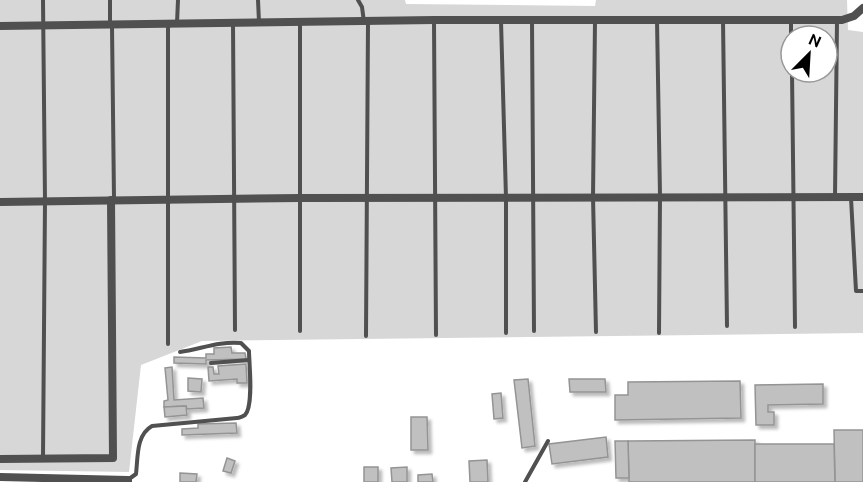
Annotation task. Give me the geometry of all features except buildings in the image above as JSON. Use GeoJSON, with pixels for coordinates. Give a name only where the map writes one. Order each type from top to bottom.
{"type":"FeatureCollection","features":[{"type":"Feature","properties":{"kind":"street"},"geometry":{"type":"LineString","coordinates":[[0,26],[434,20],[837,20],[854,16],[863,8]]}},
{"type":"Feature","properties":{"kind":"street"},"geometry":{"type":"LineString","coordinates":[[0,202],[300,198],[863,197]]}},
{"type":"Feature","properties":{"kind":"street"},"geometry":{"type":"LineString","coordinates":[[0,459],[113,458],[113,200]]}},
{"type":"Feature","properties":{"kind":"street"},"geometry":{"type":"LineString","coordinates":[[0,477],[128,481]]}},
{"type":"Feature","properties":{"kind":"lane"},"geometry":{"type":"LineString","coordinates":[[43,0],[45,201],[43,458]]}},
{"type":"Feature","properties":{"kind":"lane"},"geometry":{"type":"LineString","coordinates":[[110,0],[113,200]]}},
{"type":"Feature","properties":{"kind":"lane"},"geometry":{"type":"LineString","coordinates":[[177,0],[177,24]]}},
{"type":"Feature","properties":{"kind":"lane"},"geometry":{"type":"LineString","coordinates":[[258,0],[259,22]]}},
{"type":"Feature","properties":{"kind":"lane"},"geometry":{"type":"LineString","coordinates":[[358,0],[366,22],[368,199],[366,336]]}},
{"type":"Feature","properties":{"kind":"lane"},"geometry":{"type":"LineString","coordinates":[[723,19],[727,326]]}},
{"type":"Feature","properties":{"kind":"lane"},"geometry":{"type":"LineString","coordinates":[[434,20],[436,335]]}},
{"type":"Feature","properties":{"kind":"lane"},"geometry":{"type":"LineString","coordinates":[[501,20],[506,198],[506,333]]}},
{"type":"Feature","properties":{"kind":"lane"},"geometry":{"type":"LineString","coordinates":[[657,20],[660,196],[659,333]]}},
{"type":"Feature","properties":{"kind":"lane"},"geometry":{"type":"LineString","coordinates":[[835,196],[837,20]]}},
{"type":"Feature","properties":{"kind":"lane"},"geometry":{"type":"LineString","coordinates":[[300,21],[300,331]]}},
{"type":"Feature","properties":{"kind":"lane"},"geometry":{"type":"LineString","coordinates":[[532,21],[534,332]]}},
{"type":"Feature","properties":{"kind":"lane"},"geometry":{"type":"LineString","coordinates":[[594,21],[593,197],[596,332]]}},
{"type":"Feature","properties":{"kind":"lane"},"geometry":{"type":"LineString","coordinates":[[233,23],[235,330]]}},
{"type":"Feature","properties":{"kind":"lane"},"geometry":{"type":"LineString","coordinates":[[168,24],[168,344]]}},
{"type":"Feature","properties":{"kind":"lane"},"geometry":{"type":"LineString","coordinates":[[792,84],[795,327]]}},
{"type":"Feature","properties":{"kind":"lane"},"geometry":{"type":"LineString","coordinates":[[851,197],[856,291],[863,291]]}},
{"type":"Feature","properties":{"kind":"lane"},"geometry":{"type":"LineString","coordinates":[[128,481],[136,474],[141,436],[144,430],[152,426],[237,418],[245,416],[249,409],[249,351],[241,343],[211,344],[200,349],[180,352]]}},
{"type":"Feature","properties":{"kind":"lane"},"geometry":{"type":"LineString","coordinates":[[211,363],[249,360]]}},
{"type":"Feature","properties":{"kind":"lane"},"geometry":{"type":"LineString","coordinates":[[525,482],[548,441]]}},
{"type":"Feature","properties":{"kind":"shaded area"},"geometry":{"type":"Polygon","coordinates":[[[0,0],[405,0],[406,4],[595,6],[596,0],[847,0],[848,30],[863,32],[863,333],[202,341],[141,365],[129,472],[0,470],[0,0]]]}}]}
